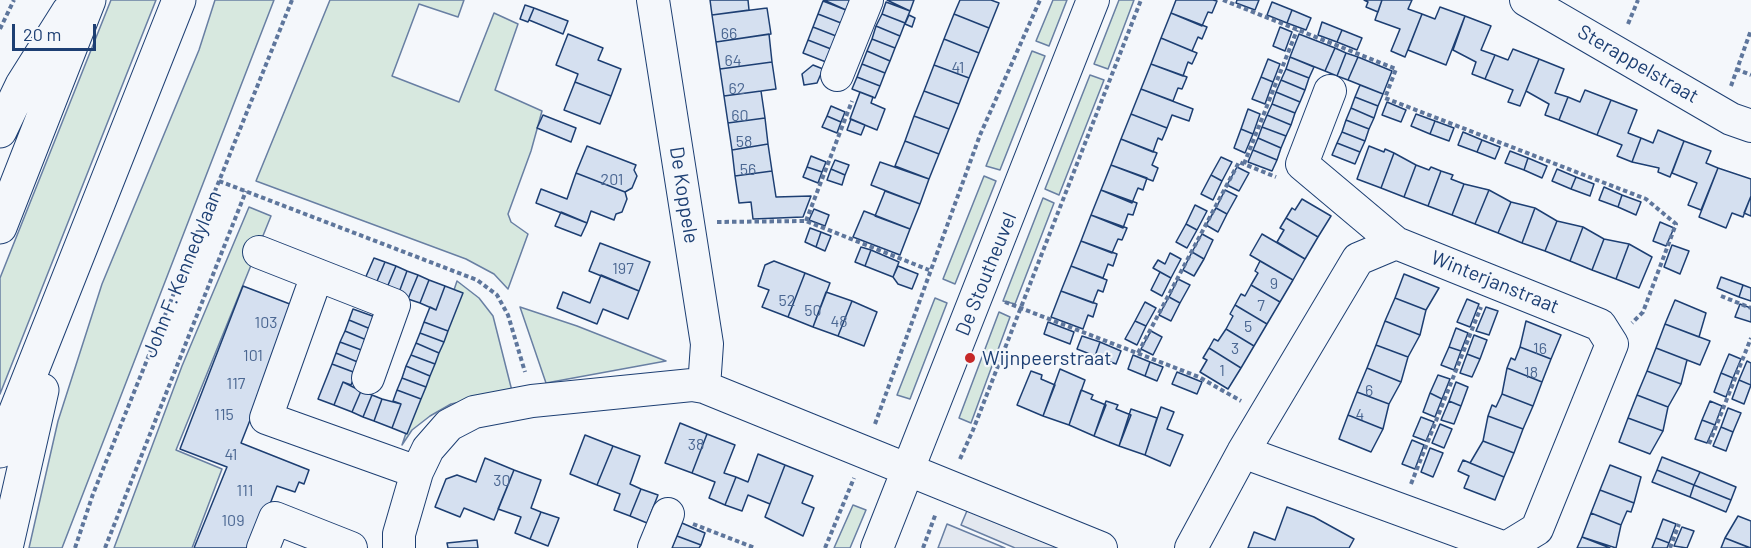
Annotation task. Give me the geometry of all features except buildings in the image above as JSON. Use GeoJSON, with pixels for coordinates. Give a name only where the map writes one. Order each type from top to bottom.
{"type":"FeatureCollection","features":[{"type":"Feature","properties":{"kind":"main road"},"geometry":{"type":"LineString","coordinates":[[0,130],[22,85],[75,0]]}},
{"type":"Feature","properties":{"kind":"main road"},"geometry":{"type":"LineString","coordinates":[[0,227],[89,0]]}},
{"type":"Feature","properties":{"kind":"main road"},"geometry":{"type":"LineString","coordinates":[[0,451],[179,0]]}},
{"type":"Feature","properties":{"kind":"main road"},"geometry":{"type":"LineString","coordinates":[[6,548],[73,266]]}},
{"type":"Feature","properties":{"kind":"street"},"geometry":{"type":"LineString","coordinates":[[837,75],[867,0]]}},
{"type":"Feature","properties":{"kind":"street","name":"De Stoutheuvel"},"geometry":{"type":"LineString","coordinates":[[877,548],[1093,0]]}},
{"type":"Feature","properties":{"kind":"street","name":"Sterappelstraat"},"geometry":{"type":"LineString","coordinates":[[1526,0],[1721,112],[1751,126]]}},
{"type":"Feature","properties":{"kind":"street","name":"De Koppele"},"geometry":{"type":"LineString","coordinates":[[650,1],[689,223],[707,344],[704,387]]}},
{"type":"Feature","properties":{"kind":"street"},"geometry":{"type":"LineString","coordinates":[[1302,164],[1330,92]]}},
{"type":"Feature","properties":{"kind":"street","name":"Winterjanstraat"},"geometry":{"type":"LineString","coordinates":[[1302,164],[1396,243],[1600,325],[1612,344]]}},
{"type":"Feature","properties":{"kind":"street"},"geometry":{"type":"LineString","coordinates":[[1191,548],[1243,452],[1358,259],[1396,243]]}},
{"type":"Feature","properties":{"kind":"street"},"geometry":{"type":"LineString","coordinates":[[260,252],[394,305],[368,378]]}},
{"type":"Feature","properties":{"kind":"street"},"geometry":{"type":"LineString","coordinates":[[317,275],[266,418],[417,472]]}},
{"type":"Feature","properties":{"kind":"street"},"geometry":{"type":"LineString","coordinates":[[1243,452],[1505,548],[1537,529],[1612,344]]}},
{"type":"Feature","properties":{"kind":"street"},"geometry":{"type":"LineString","coordinates":[[399,548],[399,534],[417,472],[428,448],[449,425],[474,412],[532,401],[680,385],[704,387],[1101,548]]}},
{"type":"Feature","properties":{"kind":"street"},"geometry":{"type":"LineString","coordinates":[[654,548],[668,514]]}},
{"type":"Feature","properties":{"kind":"street"},"geometry":{"type":"LineString","coordinates":[[263,548],[275,518],[351,548]]}},
{"type":"Feature","properties":{"kind":"path"},"geometry":{"type":"LineString","coordinates":[[0,29],[14,0]]}},
{"type":"Feature","properties":{"kind":"path","name":"John F. Kennedylaan"},"geometry":{"type":"LineString","coordinates":[[75,548],[93,494],[292,0]]}},
{"type":"Feature","properties":{"kind":"path"},"geometry":{"type":"LineString","coordinates":[[825,548],[864,453],[980,135],[1040,0]]}},
{"type":"Feature","properties":{"kind":"path"},"geometry":{"type":"LineString","coordinates":[[923,548],[947,486],[974,430],[1141,0]]}},
{"type":"Feature","properties":{"kind":"path"},"geometry":{"type":"LineString","coordinates":[[1223,0],[1396,69],[1385,98],[1646,199],[1676,224],[1643,312],[1612,344]]}},
{"type":"Feature","properties":{"kind":"path"},"geometry":{"type":"LineString","coordinates":[[1244,164],[1297,30]]}},
{"type":"Feature","properties":{"kind":"path"},"geometry":{"type":"LineString","coordinates":[[1721,112],[1751,30]]}},
{"type":"Feature","properties":{"kind":"path"},"geometry":{"type":"LineString","coordinates":[[1736,69],[1751,75]]}},
{"type":"Feature","properties":{"kind":"path"},"geometry":{"type":"LineString","coordinates":[[806,221],[854,96],[844,92],[837,75]]}},
{"type":"Feature","properties":{"kind":"path"},"geometry":{"type":"LineString","coordinates":[[1138,353],[1239,162],[1294,184],[1302,164]]}},
{"type":"Feature","properties":{"kind":"path"},"geometry":{"type":"LineString","coordinates":[[219,181],[477,280],[496,295],[508,315],[521,351],[532,401]]}},
{"type":"Feature","properties":{"kind":"path"},"geometry":{"type":"LineString","coordinates":[[105,548],[246,191]]}},
{"type":"Feature","properties":{"kind":"path"},"geometry":{"type":"LineString","coordinates":[[689,223],[806,221],[929,270]]}},
{"type":"Feature","properties":{"kind":"path"},"geometry":{"type":"LineString","coordinates":[[1401,510],[1491,281]]}},
{"type":"Feature","properties":{"kind":"path"},"geometry":{"type":"LineString","coordinates":[[979,293],[1199,377],[1265,415]]}},
{"type":"Feature","properties":{"kind":"path"},"geometry":{"type":"LineString","coordinates":[[1721,297],[1751,308]]}},
{"type":"Feature","properties":{"kind":"path"},"geometry":{"type":"LineString","coordinates":[[1709,444],[1751,338]]}},
{"type":"Feature","properties":{"kind":"path"},"geometry":{"type":"LineString","coordinates":[[668,514],[754,548]]}},
{"type":"Feature","properties":{"kind":"path"},"geometry":{"type":"LineString","coordinates":[[1670,548],[1679,524]]}},
{"type":"Feature","properties":{"kind":"shaded area"},"geometry":{"type":"Polygon","coordinates":[[[111,0],[156,0],[0,394],[0,278],[111,0]]]}},
{"type":"Feature","properties":{"kind":"shaded area"},"geometry":{"type":"Polygon","coordinates":[[[215,0],[274,0],[62,548],[29,548],[58,421],[102,284],[199,50],[215,0]]]}},
{"type":"Feature","properties":{"kind":"shaded area"},"geometry":{"type":"Polygon","coordinates":[[[330,0],[464,0],[458,17],[419,4],[392,76],[459,102],[494,13],[518,24],[495,90],[542,111],[531,151],[508,214],[511,222],[528,234],[508,289],[494,274],[466,259],[256,181],[330,0]]]}},
{"type":"Feature","properties":{"kind":"shaded area"},"geometry":{"type":"Polygon","coordinates":[[[1053,0],[1067,0],[1049,46],[1036,41],[1053,0]]]}},
{"type":"Feature","properties":{"kind":"shaded area"},"geometry":{"type":"Polygon","coordinates":[[[1119,0],[1134,0],[1108,69],[1094,64],[1119,0]]]}},
{"type":"Feature","properties":{"kind":"shaded area"},"geometry":{"type":"Polygon","coordinates":[[[1032,51],[1045,56],[1000,170],[986,166],[1032,51]]]}},
{"type":"Feature","properties":{"kind":"shaded area"},"geometry":{"type":"Polygon","coordinates":[[[1090,75],[1104,80],[1059,195],[1045,189],[1090,75]]]}},
{"type":"Feature","properties":{"kind":"shaded area"},"geometry":{"type":"Polygon","coordinates":[[[984,176],[996,181],[955,284],[943,279],[984,176]]]}},
{"type":"Feature","properties":{"kind":"shaded area"},"geometry":{"type":"Polygon","coordinates":[[[1043,198],[1054,203],[1015,304],[1003,301],[1043,198]]]}},
{"type":"Feature","properties":{"kind":"shaded area"},"geometry":{"type":"Polygon","coordinates":[[[249,207],[271,216],[176,450],[222,469],[192,548],[114,548],[182,366],[249,207]]]}},
{"type":"Feature","properties":{"kind":"shaded area"},"geometry":{"type":"Polygon","coordinates":[[[457,281],[479,298],[493,316],[512,391],[451,404],[412,430],[402,445],[457,281]]]}},
{"type":"Feature","properties":{"kind":"shaded area"},"geometry":{"type":"Polygon","coordinates":[[[935,298],[947,303],[910,399],[897,395],[935,298]]]}},
{"type":"Feature","properties":{"kind":"shaded area"},"geometry":{"type":"Polygon","coordinates":[[[520,307],[577,326],[666,361],[546,383],[520,307]]]}},
{"type":"Feature","properties":{"kind":"shaded area"},"geometry":{"type":"Polygon","coordinates":[[[999,312],[1010,317],[971,423],[959,418],[999,312]]]}},
{"type":"Feature","properties":{"kind":"shaded area"},"geometry":{"type":"Polygon","coordinates":[[[853,505],[866,510],[850,548],[834,548],[853,505]]]}},
{"type":"Feature","properties":{"kind":"shaded area"},"geometry":{"type":"Polygon","coordinates":[[[969,506],[1072,548],[1015,548],[961,525],[969,506]]]}},
{"type":"Feature","properties":{"kind":"shaded area"},"geometry":{"type":"Polygon","coordinates":[[[947,524],[1005,548],[938,548],[947,524]]]}},
{"type":"Feature","properties":{"kind":"place","name":"Wijnpeerstraat"},"geometry":{"type":"Point","coordinates":[970,358]}}]}
